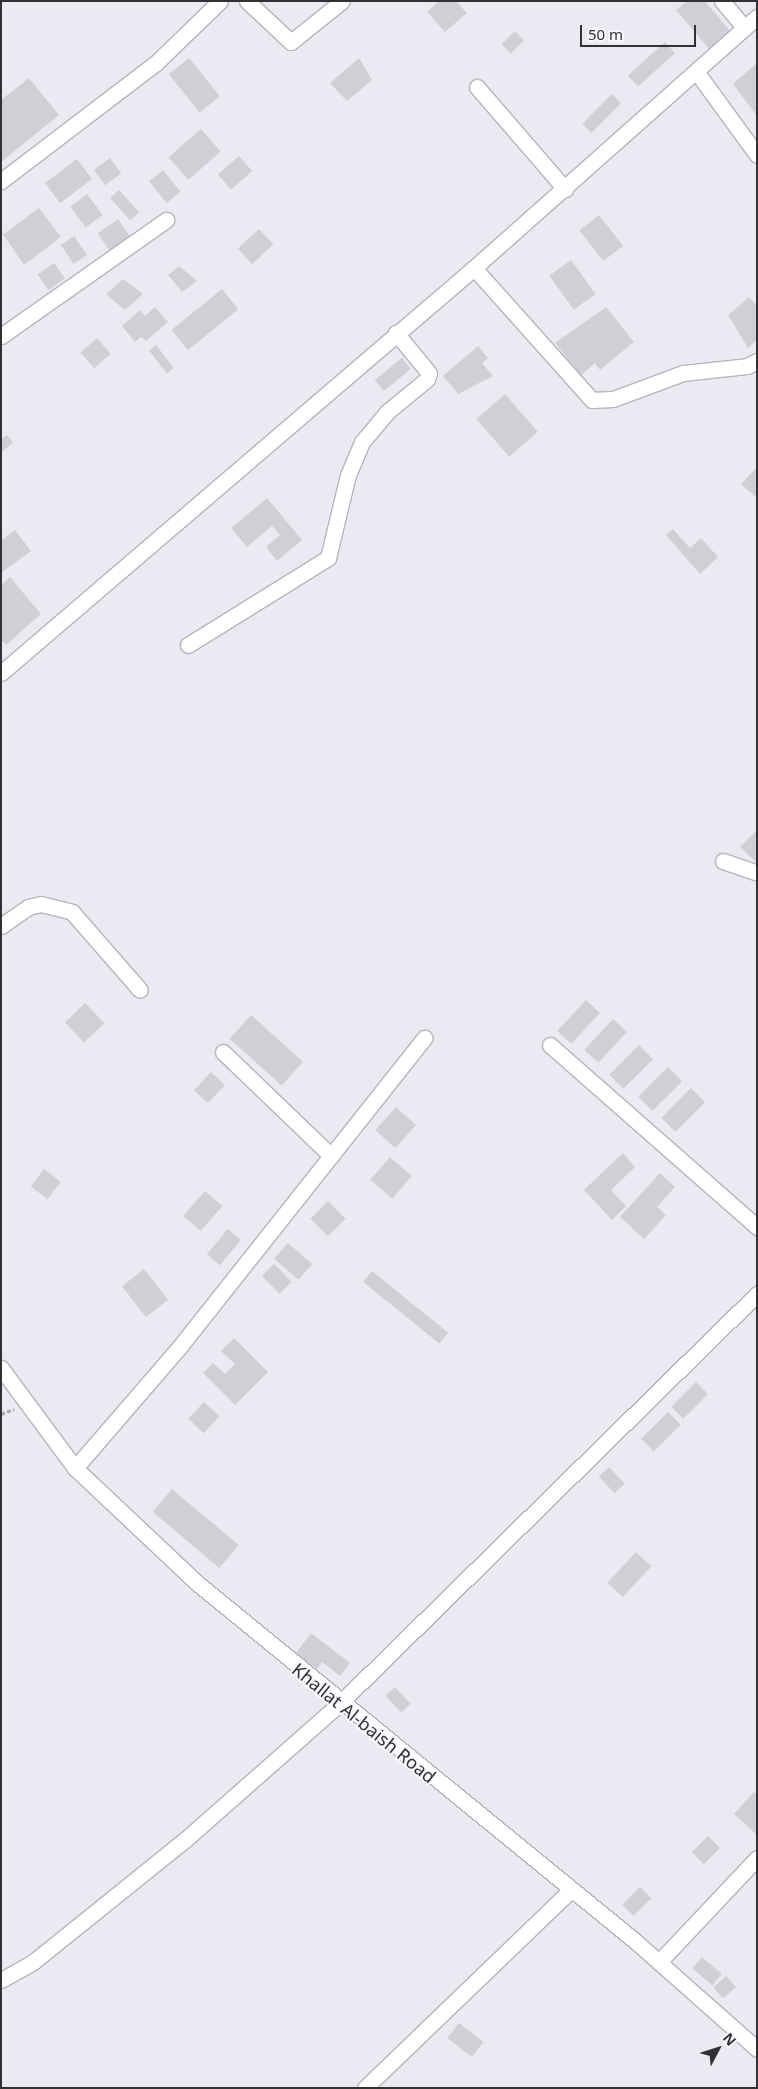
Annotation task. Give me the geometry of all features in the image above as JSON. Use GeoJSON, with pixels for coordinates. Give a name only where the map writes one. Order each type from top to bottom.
{"type":"FeatureCollection","features":[{"type":"Feature","properties":{"kind":"street"},"geometry":{"type":"LineString","coordinates":[[1,181],[156,63],[220,1]]}},
{"type":"Feature","properties":{"kind":"street"},"geometry":{"type":"LineString","coordinates":[[247,1],[291,42],[342,1]]}},
{"type":"Feature","properties":{"kind":"street"},"geometry":{"type":"LineString","coordinates":[[722,1],[745,28]]}},
{"type":"Feature","properties":{"kind":"street"},"geometry":{"type":"LineString","coordinates":[[1,673],[698,74],[757,17]]}},
{"type":"Feature","properties":{"kind":"street"},"geometry":{"type":"LineString","coordinates":[[698,74],[757,155]]}},
{"type":"Feature","properties":{"kind":"street"},"geometry":{"type":"LineString","coordinates":[[477,87],[565,189]]}},
{"type":"Feature","properties":{"kind":"street"},"geometry":{"type":"LineString","coordinates":[[1,336],[166,220]]}},
{"type":"Feature","properties":{"kind":"street"},"geometry":{"type":"LineString","coordinates":[[474,268],[592,400],[613,399],[683,374],[747,366],[757,360]]}},
{"type":"Feature","properties":{"kind":"street"},"geometry":{"type":"LineString","coordinates":[[188,644],[328,558],[348,476],[362,442],[387,412],[427,379],[429,373],[396,333]]}},
{"type":"Feature","properties":{"kind":"street"},"geometry":{"type":"LineString","coordinates":[[723,861],[757,873]]}},
{"type":"Feature","properties":{"kind":"street"},"geometry":{"type":"LineString","coordinates":[[1,926],[28,907],[41,904],[72,912],[140,990]]}},
{"type":"Feature","properties":{"kind":"street"},"geometry":{"type":"LineString","coordinates":[[75,1468],[331,1156],[424,1038]]}},
{"type":"Feature","properties":{"kind":"street"},"geometry":{"type":"LineString","coordinates":[[550,1045],[757,1227]]}},
{"type":"Feature","properties":{"kind":"street"},"geometry":{"type":"LineString","coordinates":[[223,1052],[331,1156]]}},
{"type":"Feature","properties":{"kind":"street"},"geometry":{"type":"LineString","coordinates":[[1,1980],[33,1962],[186,1838],[339,1704],[757,1294]]}},
{"type":"Feature","properties":{"kind":"street","name":"Khallat Al-baish Road"},"geometry":{"type":"LineString","coordinates":[[1,1368],[75,1468],[196,1583],[339,1704],[659,1962],[757,2049]]}},
{"type":"Feature","properties":{"kind":"street"},"geometry":{"type":"LineString","coordinates":[[659,1962],[757,1858]]}},
{"type":"Feature","properties":{"kind":"street"},"geometry":{"type":"LineString","coordinates":[[365,2088],[571,1890]]}},
{"type":"Feature","properties":{"kind":"building"},"geometry":{"type":"Polygon","coordinates":[[[439,1],[456,1],[467,13],[445,32],[427,12],[439,1]]]}},
{"type":"Feature","properties":{"kind":"building"},"geometry":{"type":"Polygon","coordinates":[[[687,1],[705,1],[730,31],[709,49],[676,10],[687,1]]]}},
{"type":"Feature","properties":{"kind":"building"},"geometry":{"type":"Polygon","coordinates":[[[515,31],[524,40],[511,54],[502,44],[515,31]]]}},
{"type":"Feature","properties":{"kind":"building"},"geometry":{"type":"Polygon","coordinates":[[[665,42],[675,53],[638,87],[628,75],[665,42]]]}},
{"type":"Feature","properties":{"kind":"building"},"geometry":{"type":"Polygon","coordinates":[[[189,58],[220,96],[200,112],[169,74],[189,58]]]}},
{"type":"Feature","properties":{"kind":"building"},"geometry":{"type":"Polygon","coordinates":[[[359,58],[372,80],[347,101],[330,83],[359,58]]]}},
{"type":"Feature","properties":{"kind":"building"},"geometry":{"type":"Polygon","coordinates":[[[757,63],[757,116],[733,84],[757,63]]]}},
{"type":"Feature","properties":{"kind":"building"},"geometry":{"type":"Polygon","coordinates":[[[29,78],[59,115],[1,162],[1,100],[29,78]]]}},
{"type":"Feature","properties":{"kind":"building"},"geometry":{"type":"Polygon","coordinates":[[[612,94],[621,103],[591,133],[582,124],[612,94]]]}},
{"type":"Feature","properties":{"kind":"building"},"geometry":{"type":"Polygon","coordinates":[[[201,129],[221,152],[188,180],[169,157],[201,129]]]}},
{"type":"Feature","properties":{"kind":"building"},"geometry":{"type":"Polygon","coordinates":[[[239,156],[252,171],[231,189],[218,174],[239,156]]]}},
{"type":"Feature","properties":{"kind":"building"},"geometry":{"type":"Polygon","coordinates":[[[110,158],[121,173],[105,185],[94,170],[110,158]]]}},
{"type":"Feature","properties":{"kind":"building"},"geometry":{"type":"Polygon","coordinates":[[[77,159],[92,179],[60,203],[45,183],[77,159]]]}},
{"type":"Feature","properties":{"kind":"building"},"geometry":{"type":"Polygon","coordinates":[[[163,170],[181,192],[167,203],[149,181],[163,170]]]}},
{"type":"Feature","properties":{"kind":"building"},"geometry":{"type":"Polygon","coordinates":[[[119,190],[139,212],[130,220],[110,198],[119,190]]]}},
{"type":"Feature","properties":{"kind":"building"},"geometry":{"type":"Polygon","coordinates":[[[87,194],[103,215],[86,227],[70,207],[87,194]]]}},
{"type":"Feature","properties":{"kind":"building"},"geometry":{"type":"Polygon","coordinates":[[[39,208],[61,237],[24,265],[1,231],[4,234],[39,208]]]}},
{"type":"Feature","properties":{"kind":"building"},"geometry":{"type":"Polygon","coordinates":[[[599,215],[623,246],[603,261],[579,230],[599,215]]]}},
{"type":"Feature","properties":{"kind":"building"},"geometry":{"type":"Polygon","coordinates":[[[118,219],[130,236],[110,251],[98,233],[118,219]]]}},
{"type":"Feature","properties":{"kind":"building"},"geometry":{"type":"Polygon","coordinates":[[[259,229],[273,244],[252,264],[238,249],[259,229]]]}},
{"type":"Feature","properties":{"kind":"building"},"geometry":{"type":"Polygon","coordinates":[[[74,236],[87,255],[74,264],[61,245],[74,236]]]}},
{"type":"Feature","properties":{"kind":"building"},"geometry":{"type":"Polygon","coordinates":[[[571,260],[596,294],[574,310],[549,276],[571,260]]]}},
{"type":"Feature","properties":{"kind":"building"},"geometry":{"type":"Polygon","coordinates":[[[54,263],[65,279],[49,290],[38,274],[54,263]]]}},
{"type":"Feature","properties":{"kind":"building"},"geometry":{"type":"Polygon","coordinates":[[[179,266],[197,281],[182,292],[168,275],[179,266]]]}},
{"type":"Feature","properties":{"kind":"building"},"geometry":{"type":"Polygon","coordinates":[[[123,279],[143,294],[125,310],[106,294],[123,279]]]}},
{"type":"Feature","properties":{"kind":"building"},"geometry":{"type":"Polygon","coordinates":[[[222,289],[238,309],[188,350],[171,330],[222,289]]]}},
{"type":"Feature","properties":{"kind":"building"},"geometry":{"type":"Polygon","coordinates":[[[749,297],[757,306],[757,340],[748,348],[728,315],[749,297]]]}},
{"type":"Feature","properties":{"kind":"building"},"geometry":{"type":"Polygon","coordinates":[[[155,307],[168,322],[146,341],[141,337],[135,342],[122,326],[140,310],[145,316],[155,307]]]}},
{"type":"Feature","properties":{"kind":"building"},"geometry":{"type":"Polygon","coordinates":[[[606,307],[634,342],[600,370],[595,363],[581,375],[555,343],[606,307]]]}},
{"type":"Feature","properties":{"kind":"building"},"geometry":{"type":"Polygon","coordinates":[[[97,338],[111,354],[94,368],[80,352],[97,338]]]}},
{"type":"Feature","properties":{"kind":"building"},"geometry":{"type":"Polygon","coordinates":[[[156,345],[174,368],[167,373],[149,351],[156,345]]]}},
{"type":"Feature","properties":{"kind":"building"},"geometry":{"type":"Polygon","coordinates":[[[478,346],[488,358],[482,363],[493,376],[458,394],[443,376],[478,346]]]}},
{"type":"Feature","properties":{"kind":"building"},"geometry":{"type":"Polygon","coordinates":[[[402,358],[411,369],[384,391],[375,380],[402,358]]]}},
{"type":"Feature","properties":{"kind":"building"},"geometry":{"type":"Polygon","coordinates":[[[505,394],[538,432],[509,457],[476,419],[505,394]]]}},
{"type":"Feature","properties":{"kind":"building"},"geometry":{"type":"Polygon","coordinates":[[[7,435],[13,443],[1,452],[1,439],[7,435]]]}},
{"type":"Feature","properties":{"kind":"building"},"geometry":{"type":"Polygon","coordinates":[[[757,467],[757,498],[741,484],[757,467]]]}},
{"type":"Feature","properties":{"kind":"building"},"geometry":{"type":"Polygon","coordinates":[[[267,498],[302,540],[277,561],[266,547],[280,535],[272,526],[247,547],[231,528],[267,498]]]}},
{"type":"Feature","properties":{"kind":"building"},"geometry":{"type":"Polygon","coordinates":[[[673,529],[690,548],[701,538],[718,557],[700,574],[666,535],[673,529]]]}},
{"type":"Feature","properties":{"kind":"building"},"geometry":{"type":"Polygon","coordinates":[[[15,530],[31,551],[1,573],[1,541],[15,530]]]}},
{"type":"Feature","properties":{"kind":"building"},"geometry":{"type":"Polygon","coordinates":[[[10,577],[41,614],[6,645],[1,640],[1,585],[10,577]]]}},
{"type":"Feature","properties":{"kind":"building"},"geometry":{"type":"Polygon","coordinates":[[[757,830],[757,863],[740,847],[757,830]]]}},
{"type":"Feature","properties":{"kind":"building"},"geometry":{"type":"Polygon","coordinates":[[[586,1000],[600,1013],[571,1044],[557,1031],[586,1000]]]}},
{"type":"Feature","properties":{"kind":"building"},"geometry":{"type":"Polygon","coordinates":[[[85,1003],[104,1023],[84,1043],[65,1022],[85,1003]]]}},
{"type":"Feature","properties":{"kind":"building"},"geometry":{"type":"Polygon","coordinates":[[[251,1015],[303,1062],[282,1086],[230,1039],[251,1015]]]}},
{"type":"Feature","properties":{"kind":"building"},"geometry":{"type":"Polygon","coordinates":[[[613,1019],[627,1032],[598,1063],[584,1050],[613,1019]]]}},
{"type":"Feature","properties":{"kind":"building"},"geometry":{"type":"Polygon","coordinates":[[[639,1045],[653,1059],[623,1089],[609,1075],[639,1045]]]}},
{"type":"Feature","properties":{"kind":"building"},"geometry":{"type":"Polygon","coordinates":[[[668,1067],[682,1081],[652,1111],[638,1097],[668,1067]]]}},
{"type":"Feature","properties":{"kind":"building"},"geometry":{"type":"Polygon","coordinates":[[[211,1072],[225,1085],[208,1103],[194,1090],[211,1072]]]}},
{"type":"Feature","properties":{"kind":"building"},"geometry":{"type":"Polygon","coordinates":[[[691,1088],[705,1102],[675,1132],[661,1118],[691,1088]]]}},
{"type":"Feature","properties":{"kind":"building"},"geometry":{"type":"Polygon","coordinates":[[[396,1107],[416,1125],[395,1148],[375,1130],[396,1107]]]}},
{"type":"Feature","properties":{"kind":"building"},"geometry":{"type":"Polygon","coordinates":[[[623,1153],[635,1167],[611,1190],[626,1206],[612,1220],[584,1190],[623,1153]]]}},
{"type":"Feature","properties":{"kind":"building"},"geometry":{"type":"Polygon","coordinates":[[[390,1157],[412,1176],[392,1199],[370,1180],[390,1157]]]}},
{"type":"Feature","properties":{"kind":"building"},"geometry":{"type":"Polygon","coordinates":[[[44,1169],[61,1182],[48,1199],[31,1187],[44,1169]]]}},
{"type":"Feature","properties":{"kind":"building"},"geometry":{"type":"Polygon","coordinates":[[[660,1173],[675,1187],[657,1207],[666,1215],[644,1239],[620,1217],[660,1173]]]}},
{"type":"Feature","properties":{"kind":"building"},"geometry":{"type":"Polygon","coordinates":[[[205,1191],[222,1206],[201,1231],[183,1216],[205,1191]]]}},
{"type":"Feature","properties":{"kind":"building"},"geometry":{"type":"Polygon","coordinates":[[[328,1201],[346,1219],[328,1236],[310,1219],[328,1201]]]}},
{"type":"Feature","properties":{"kind":"building"},"geometry":{"type":"Polygon","coordinates":[[[228,1229],[241,1240],[220,1265],[207,1254],[228,1229]]]}},
{"type":"Feature","properties":{"kind":"building"},"geometry":{"type":"Polygon","coordinates":[[[288,1243],[312,1264],[298,1280],[274,1259],[288,1243]]]}},
{"type":"Feature","properties":{"kind":"building"},"geometry":{"type":"Polygon","coordinates":[[[274,1264],[292,1282],[280,1294],[262,1276],[274,1264]]]}},
{"type":"Feature","properties":{"kind":"building"},"geometry":{"type":"Polygon","coordinates":[[[144,1269],[168,1300],[146,1317],[122,1286],[144,1269]]]}},
{"type":"Feature","properties":{"kind":"building"},"geometry":{"type":"Polygon","coordinates":[[[372,1271],[448,1333],[439,1344],[363,1282],[372,1271]]]}},
{"type":"Feature","properties":{"kind":"building"},"geometry":{"type":"Polygon","coordinates":[[[234,1338],[268,1372],[235,1405],[203,1373],[213,1363],[225,1374],[235,1364],[221,1351],[234,1338]]]}},
{"type":"Feature","properties":{"kind":"building"},"geometry":{"type":"Polygon","coordinates":[[[696,1382],[708,1394],[683,1419],[671,1407],[696,1382]]]}},
{"type":"Feature","properties":{"kind":"building"},"geometry":{"type":"Polygon","coordinates":[[[204,1402],[219,1416],[204,1433],[188,1419],[204,1402]]]}},
{"type":"Feature","properties":{"kind":"building"},"geometry":{"type":"Polygon","coordinates":[[[668,1412],[681,1425],[654,1452],[641,1439],[668,1412]]]}},
{"type":"Feature","properties":{"kind":"building"},"geometry":{"type":"Polygon","coordinates":[[[609,1467],[625,1484],[614,1493],[599,1477],[609,1467]]]}},
{"type":"Feature","properties":{"kind":"building"},"geometry":{"type":"Polygon","coordinates":[[[172,1489],[239,1545],[219,1568],[153,1512],[172,1489]]]}},
{"type":"Feature","properties":{"kind":"building"},"geometry":{"type":"Polygon","coordinates":[[[636,1552],[651,1566],[623,1597],[607,1583],[636,1552]]]}},
{"type":"Feature","properties":{"kind":"building"},"geometry":{"type":"Polygon","coordinates":[[[311,1633],[350,1663],[340,1676],[322,1662],[317,1669],[296,1653],[311,1633]]]}},
{"type":"Feature","properties":{"kind":"building"},"geometry":{"type":"Polygon","coordinates":[[[395,1687],[411,1704],[401,1713],[385,1696],[395,1687]]]}},
{"type":"Feature","properties":{"kind":"building"},"geometry":{"type":"Polygon","coordinates":[[[754,1792],[757,1795],[757,1835],[734,1814],[754,1792]]]}},
{"type":"Feature","properties":{"kind":"building"},"geometry":{"type":"Polygon","coordinates":[[[708,1836],[720,1848],[704,1864],[692,1852],[708,1836]]]}},
{"type":"Feature","properties":{"kind":"building"},"geometry":{"type":"Polygon","coordinates":[[[640,1887],[651,1898],[634,1916],[622,1905],[640,1887]]]}},
{"type":"Feature","properties":{"kind":"building"},"geometry":{"type":"Polygon","coordinates":[[[702,1957],[722,1974],[712,1985],[692,1968],[702,1957]]]}},
{"type":"Feature","properties":{"kind":"building"},"geometry":{"type":"Polygon","coordinates":[[[726,1976],[736,1987],[723,1999],[713,1987],[726,1976]]]}},
{"type":"Feature","properties":{"kind":"building"},"geometry":{"type":"Polygon","coordinates":[[[459,2023],[483,2042],[472,2057],[447,2038],[459,2023]]]}}]}
